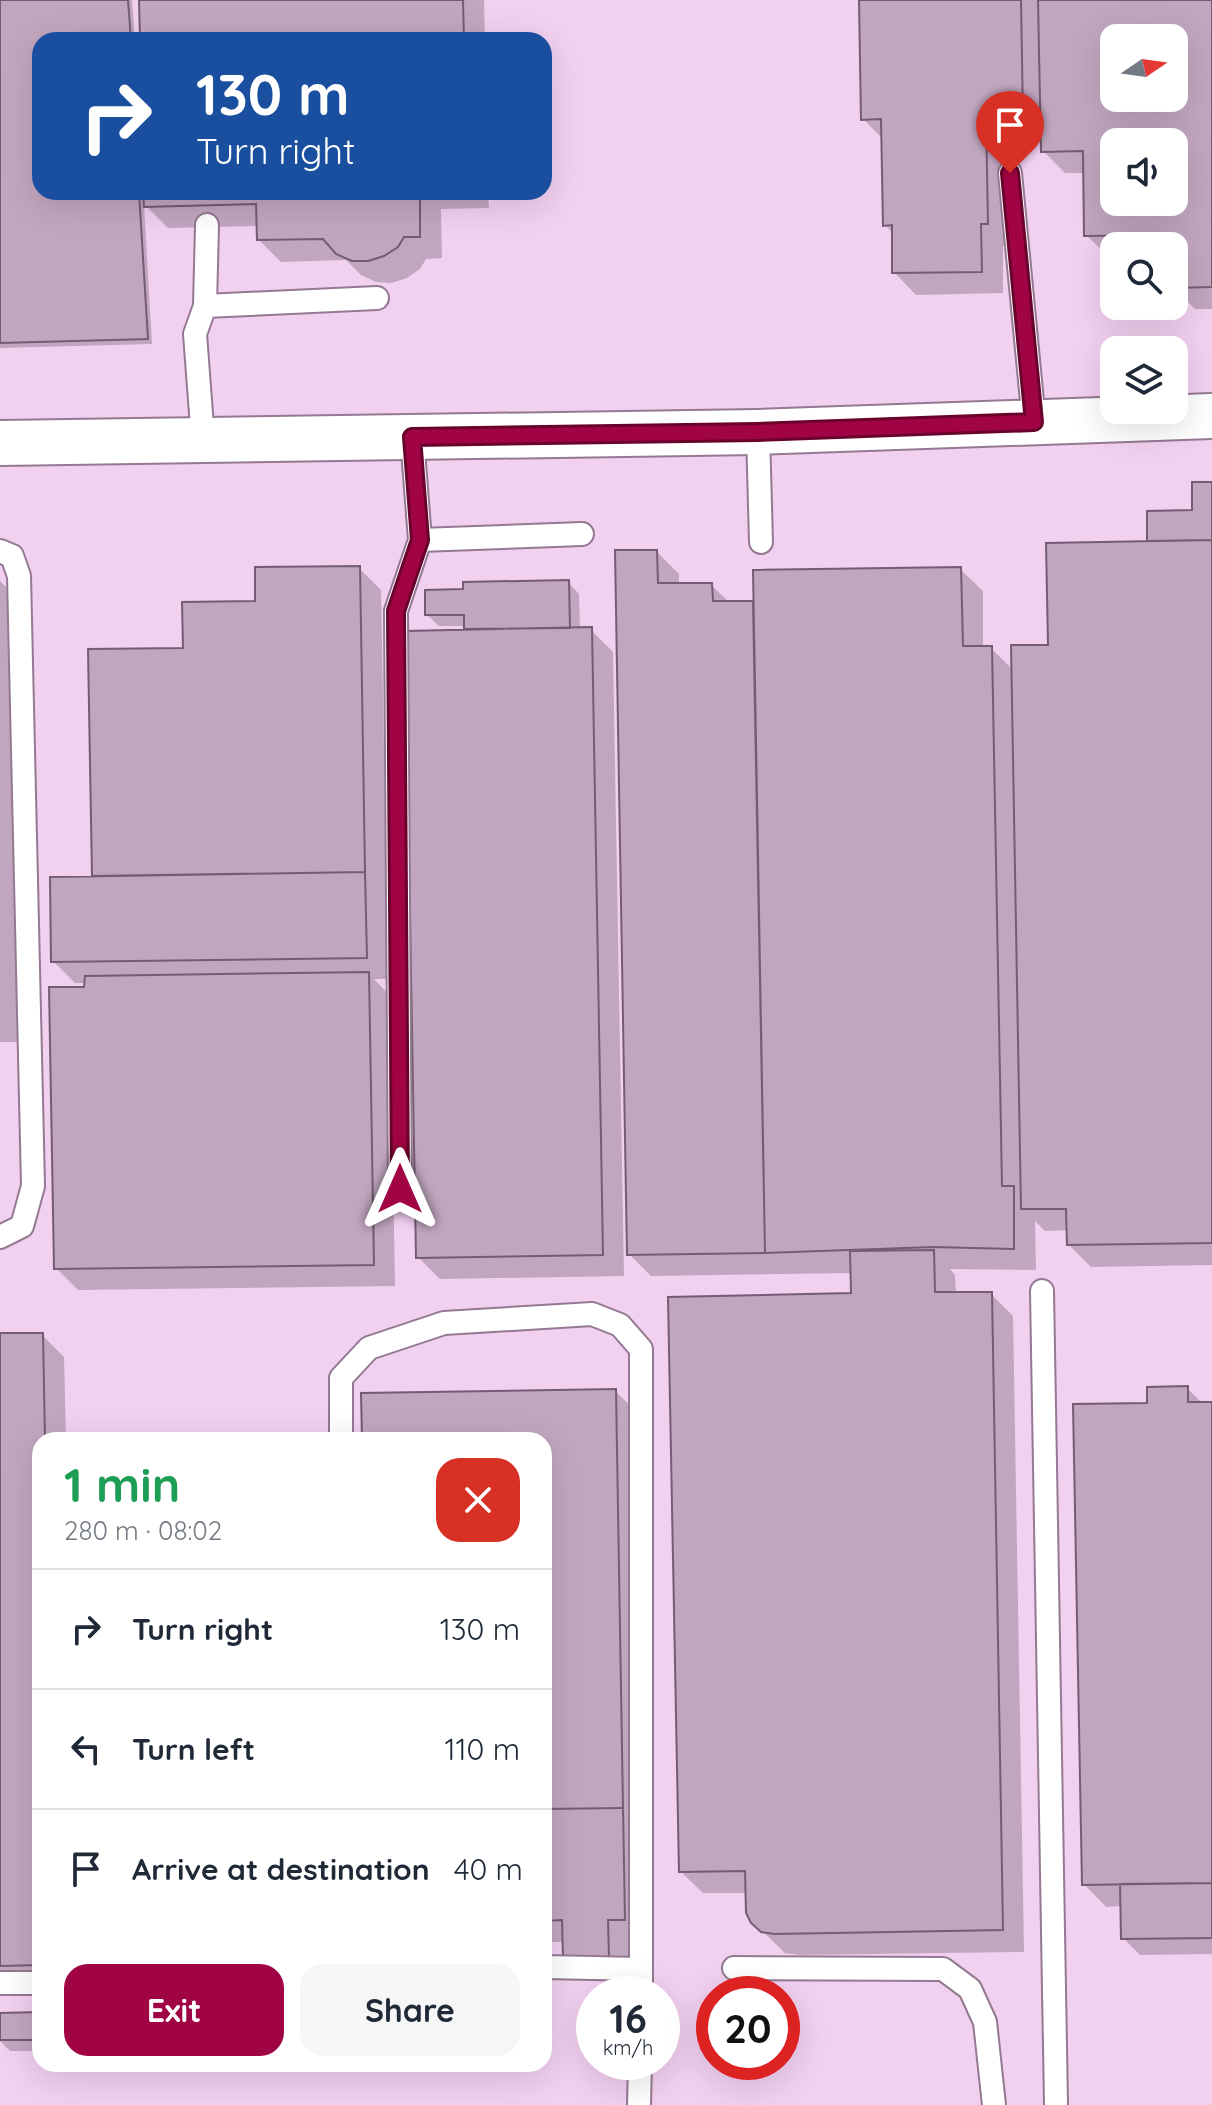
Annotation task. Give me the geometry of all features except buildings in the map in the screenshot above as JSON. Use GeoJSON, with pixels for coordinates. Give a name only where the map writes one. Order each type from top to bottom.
{"type":"FeatureCollection","features":[{"type":"Feature","properties":{"kind":"street"},"geometry":{"type":"LineString","coordinates":[[0,443],[758,432],[1212,416]]}},
{"type":"Feature","properties":{"kind":"lane"},"geometry":{"type":"LineString","coordinates":[[1010,173],[1034,422]]}},
{"type":"Feature","properties":{"kind":"lane"},"geometry":{"type":"LineString","coordinates":[[203,440],[195,334],[205,306],[207,225]]}},
{"type":"Feature","properties":{"kind":"lane"},"geometry":{"type":"LineString","coordinates":[[205,306],[377,298]]}},
{"type":"Feature","properties":{"kind":"lane"},"geometry":{"type":"LineString","coordinates":[[758,432],[761,542]]}},
{"type":"Feature","properties":{"kind":"lane"},"geometry":{"type":"LineString","coordinates":[[400,1189],[396,611],[420,540],[412,437]]}},
{"type":"Feature","properties":{"kind":"lane"},"geometry":{"type":"LineString","coordinates":[[420,540],[582,534]]}},
{"type":"Feature","properties":{"kind":"lane"},"geometry":{"type":"LineString","coordinates":[[0,551],[12,556],[19,576],[33,1186],[22,1226],[0,1237]]}},
{"type":"Feature","properties":{"kind":"lane"},"geometry":{"type":"LineString","coordinates":[[1042,1291],[1056,2105]]}},
{"type":"Feature","properties":{"kind":"lane"},"geometry":{"type":"LineString","coordinates":[[341,1432],[341,1378],[369,1348],[444,1323],[592,1314],[620,1325],[641,1349],[641,1976]]}},
{"type":"Feature","properties":{"kind":"lane"},"geometry":{"type":"LineString","coordinates":[[552,1967],[641,1969]]}},
{"type":"Feature","properties":{"kind":"lane"},"geometry":{"type":"LineString","coordinates":[[734,1968],[943,1969],[970,1989],[985,2022],[994,2105]]}},
{"type":"Feature","properties":{"kind":"lane"},"geometry":{"type":"LineString","coordinates":[[0,1983],[32,1983]]}},
{"type":"Feature","properties":{"kind":"lane"},"geometry":{"type":"LineString","coordinates":[[639,2105],[640,2080]]}},
{"type":"Feature","properties":{"kind":"shaded area"},"geometry":{"type":"Polygon","coordinates":[[[0,0],[1212,0],[1212,2105],[0,2105],[0,0]]]}},
{"type":"Feature","properties":{"kind":"route"},"geometry":{"type":"LineString","coordinates":[[400,1189],[396,611],[420,540],[412,437],[758,432],[1034,422],[1010,173]]}}]}
